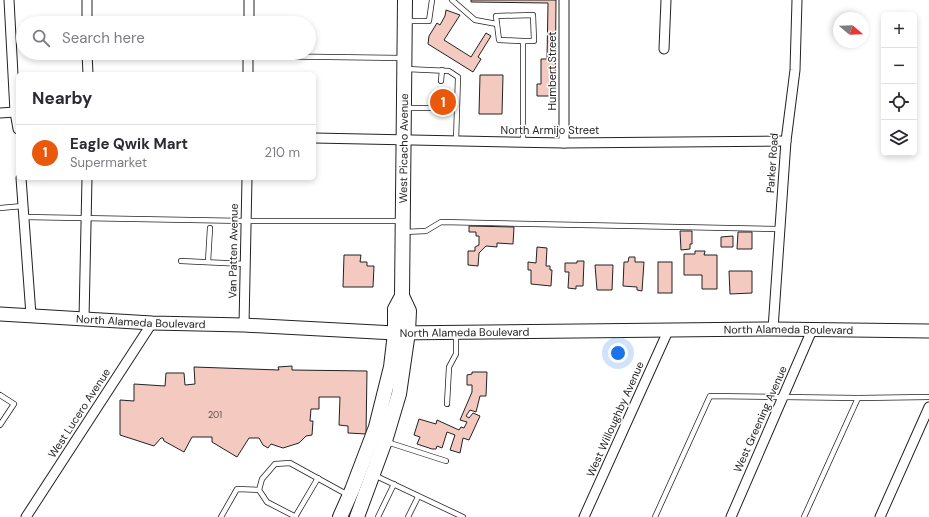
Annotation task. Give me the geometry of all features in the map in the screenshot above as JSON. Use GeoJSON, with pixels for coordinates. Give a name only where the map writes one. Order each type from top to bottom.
{"type":"FeatureCollection","features":[{"type":"Feature","properties":{"kind":"main road","name":"West Picacho Avenue"},"geometry":{"type":"LineString","coordinates":[[356,517],[385,441],[399,394],[401,333],[395,308],[402,296],[405,0]]}},
{"type":"Feature","properties":{"kind":"main road","name":"West Picacho Avenue"},"geometry":{"type":"LineString","coordinates":[[340,517],[350,496],[371,440],[382,406],[401,333]]}},
{"type":"Feature","properties":{"kind":"street"},"geometry":{"type":"LineString","coordinates":[[9,0],[16,118]]}},
{"type":"Feature","properties":{"kind":"street"},"geometry":{"type":"LineString","coordinates":[[87,0],[87,16]]}},
{"type":"Feature","properties":{"kind":"street"},"geometry":{"type":"LineString","coordinates":[[249,0],[249,16]]}},
{"type":"Feature","properties":{"kind":"street","name":"Humbert Street"},"geometry":{"type":"LineString","coordinates":[[564,0],[564,143]]}},
{"type":"Feature","properties":{"kind":"street"},"geometry":{"type":"LineString","coordinates":[[664,49],[666,0]]}},
{"type":"Feature","properties":{"kind":"street","name":"Parker Road"},"geometry":{"type":"LineString","coordinates":[[773,329],[786,140],[795,70],[797,0]]}},
{"type":"Feature","properties":{"kind":"street"},"geometry":{"type":"LineString","coordinates":[[87,60],[88,72]]}},
{"type":"Feature","properties":{"kind":"street"},"geometry":{"type":"LineString","coordinates":[[248,60],[248,72]]}},
{"type":"Feature","properties":{"kind":"street"},"geometry":{"type":"LineString","coordinates":[[0,113],[15,112]]}},
{"type":"Feature","properties":{"kind":"street","name":"North Armijo Street"},"geometry":{"type":"LineString","coordinates":[[316,138],[564,143],[786,140]]}},
{"type":"Feature","properties":{"kind":"street"},"geometry":{"type":"LineString","coordinates":[[21,180],[31,315]]}},
{"type":"Feature","properties":{"kind":"street"},"geometry":{"type":"LineString","coordinates":[[84,319],[87,180]]}},
{"type":"Feature","properties":{"kind":"street","name":"Van Patten Avenue"},"geometry":{"type":"LineString","coordinates":[[244,325],[247,180]]}},
{"type":"Feature","properties":{"kind":"street","name":"North Alameda Boulevard"},"geometry":{"type":"LineString","coordinates":[[0,314],[401,333],[773,329],[929,331]]}},
{"type":"Feature","properties":{"kind":"street","name":"West Lucero Avenue"},"geometry":{"type":"LineString","coordinates":[[26,517],[152,322]]}},
{"type":"Feature","properties":{"kind":"street","name":"West Greening Avenue"},"geometry":{"type":"LineString","coordinates":[[731,517],[812,330]]}},
{"type":"Feature","properties":{"kind":"street","name":"West Willoughby Avenue"},"geometry":{"type":"LineString","coordinates":[[584,517],[668,331]]}},
{"type":"Feature","properties":{"kind":"street"},"geometry":{"type":"LineString","coordinates":[[880,517],[929,408]]}},
{"type":"Feature","properties":{"kind":"lane"},"geometry":{"type":"LineString","coordinates":[[405,21],[429,21],[432,0]]}},
{"type":"Feature","properties":{"kind":"lane"},"geometry":{"type":"LineString","coordinates":[[452,0],[476,20],[497,24]]}},
{"type":"Feature","properties":{"kind":"lane"},"geometry":{"type":"LineString","coordinates":[[533,15],[534,41],[523,41],[499,40],[496,16],[533,15]]}},
{"type":"Feature","properties":{"kind":"lane"},"geometry":{"type":"LineString","coordinates":[[523,41],[523,142]]}},
{"type":"Feature","properties":{"kind":"lane"},"geometry":{"type":"LineString","coordinates":[[316,58],[405,63],[449,70],[458,77],[456,141]]}},
{"type":"Feature","properties":{"kind":"lane"},"geometry":{"type":"LineString","coordinates":[[441,81],[442,70]]}},
{"type":"Feature","properties":{"kind":"lane"},"geometry":{"type":"LineString","coordinates":[[441,98],[441,108]]}},
{"type":"Feature","properties":{"kind":"lane"},"geometry":{"type":"LineString","coordinates":[[404,108],[457,108]]}},
{"type":"Feature","properties":{"kind":"lane"},"geometry":{"type":"LineString","coordinates":[[0,208],[23,206]]}},
{"type":"Feature","properties":{"kind":"lane"},"geometry":{"type":"LineString","coordinates":[[24,217],[86,216],[402,226],[426,231],[441,222],[780,229]]}},
{"type":"Feature","properties":{"kind":"lane"},"geometry":{"type":"LineString","coordinates":[[208,262],[210,228]]}},
{"type":"Feature","properties":{"kind":"lane"},"geometry":{"type":"LineString","coordinates":[[181,261],[245,264]]}},
{"type":"Feature","properties":{"kind":"lane"},"geometry":{"type":"LineString","coordinates":[[447,404],[449,366],[456,354],[456,332]]}},
{"type":"Feature","properties":{"kind":"lane"},"geometry":{"type":"LineString","coordinates":[[0,395],[14,404],[0,425]]}},
{"type":"Feature","properties":{"kind":"lane"},"geometry":{"type":"LineString","coordinates":[[655,517],[710,396],[858,398],[929,397]]}},
{"type":"Feature","properties":{"kind":"lane"},"geometry":{"type":"LineString","coordinates":[[804,517],[858,398]]}},
{"type":"Feature","properties":{"kind":"lane"},"geometry":{"type":"LineString","coordinates":[[385,441],[446,461]]}},
{"type":"Feature","properties":{"kind":"lane"},"geometry":{"type":"LineString","coordinates":[[318,478],[295,517],[267,502],[259,490],[262,479],[275,464],[290,463],[318,478],[350,496]]}},
{"type":"Feature","properties":{"kind":"lane"},"geometry":{"type":"LineString","coordinates":[[373,474],[418,497],[463,517]]}},
{"type":"Feature","properties":{"kind":"lane"},"geometry":{"type":"LineString","coordinates":[[378,517],[394,484]]}},
{"type":"Feature","properties":{"kind":"lane"},"geometry":{"type":"LineString","coordinates":[[221,517],[237,489],[259,490]]}},
{"type":"Feature","properties":{"kind":"lane"},"geometry":{"type":"LineString","coordinates":[[408,517],[418,497]]}},
{"type":"Feature","properties":{"kind":"building"},"geometry":{"type":"Polygon","coordinates":[[[471,0],[556,0],[555,102],[550,102],[550,96],[537,96],[537,84],[541,84],[541,59],[547,59],[548,3],[471,2],[471,0]]]}},
{"type":"Feature","properties":{"kind":"building"},"geometry":{"type":"Polygon","coordinates":[[[446,10],[460,15],[444,40],[471,57],[486,33],[491,36],[478,57],[481,59],[473,72],[428,44],[429,36],[437,23],[440,25],[445,16],[446,10]]]}},
{"type":"Feature","properties":{"kind":"building"},"geometry":{"type":"Polygon","coordinates":[[[480,75],[503,75],[502,114],[479,114],[480,75]]]}},
{"type":"Feature","properties":{"kind":"building"},"geometry":{"type":"Polygon","coordinates":[[[469,226],[514,227],[513,244],[497,243],[497,247],[486,246],[479,253],[478,266],[468,265],[468,251],[475,251],[475,247],[479,245],[479,236],[476,236],[476,232],[469,232],[469,226]]]}},
{"type":"Feature","properties":{"kind":"building"},"geometry":{"type":"Polygon","coordinates":[[[680,231],[692,231],[692,244],[690,244],[690,249],[681,250],[680,231]]]}},
{"type":"Feature","properties":{"kind":"building"},"geometry":{"type":"Polygon","coordinates":[[[738,232],[752,232],[752,249],[737,249],[738,232]]]}},
{"type":"Feature","properties":{"kind":"building"},"geometry":{"type":"Polygon","coordinates":[[[733,236],[733,247],[721,247],[721,237],[733,236]]]}},
{"type":"Feature","properties":{"kind":"building"},"geometry":{"type":"Polygon","coordinates":[[[537,247],[547,248],[546,266],[550,266],[550,270],[552,270],[551,286],[531,284],[531,270],[528,270],[528,262],[536,263],[537,247]]]}},
{"type":"Feature","properties":{"kind":"building"},"geometry":{"type":"Polygon","coordinates":[[[695,251],[705,251],[704,255],[717,255],[717,289],[702,289],[702,275],[684,275],[684,254],[695,254],[695,251]]]}},
{"type":"Feature","properties":{"kind":"building"},"geometry":{"type":"Polygon","coordinates":[[[344,255],[361,255],[360,262],[367,262],[367,266],[374,266],[373,287],[343,287],[344,255]]]}},
{"type":"Feature","properties":{"kind":"building"},"geometry":{"type":"Polygon","coordinates":[[[629,257],[635,257],[635,262],[644,262],[642,291],[637,290],[637,287],[623,286],[624,262],[628,262],[629,257]]]}},
{"type":"Feature","properties":{"kind":"building"},"geometry":{"type":"Polygon","coordinates":[[[577,261],[584,261],[583,286],[576,286],[576,289],[568,288],[569,272],[565,272],[565,263],[577,263],[577,261]]]}},
{"type":"Feature","properties":{"kind":"building"},"geometry":{"type":"Polygon","coordinates":[[[658,262],[672,262],[672,293],[658,293],[658,262]]]}},
{"type":"Feature","properties":{"kind":"building"},"geometry":{"type":"Polygon","coordinates":[[[595,265],[613,265],[612,290],[597,290],[595,265]]]}},
{"type":"Feature","properties":{"kind":"building"},"geometry":{"type":"Polygon","coordinates":[[[729,271],[752,271],[752,293],[730,294],[729,271]]]}},
{"type":"Feature","properties":{"kind":"building"},"geometry":{"type":"Polygon","coordinates":[[[292,366],[292,370],[367,371],[366,434],[348,433],[348,426],[339,425],[340,397],[319,397],[319,409],[311,409],[310,421],[313,421],[312,435],[306,436],[299,443],[283,448],[271,444],[268,448],[263,445],[259,438],[249,438],[237,457],[212,442],[212,437],[192,437],[184,452],[164,441],[163,438],[161,438],[154,446],[120,435],[120,400],[134,401],[134,384],[165,386],[166,373],[184,373],[185,385],[195,384],[194,367],[279,370],[278,367],[292,366]]]}},
{"type":"Feature","properties":{"kind":"building"},"geometry":{"type":"Polygon","coordinates":[[[472,372],[487,372],[486,396],[480,396],[476,412],[470,410],[466,416],[469,418],[473,413],[480,416],[469,440],[463,438],[460,453],[450,450],[455,435],[447,432],[442,448],[437,446],[436,449],[432,449],[417,444],[420,437],[414,435],[419,419],[436,424],[437,420],[459,430],[461,427],[464,428],[467,422],[460,420],[472,392],[472,385],[467,385],[467,375],[472,374],[472,372]]]}},
{"type":"Feature","properties":{"kind":"place","name":"Eagle Qwik Mart"},"geometry":{"type":"Point","coordinates":[443,102]}}]}
